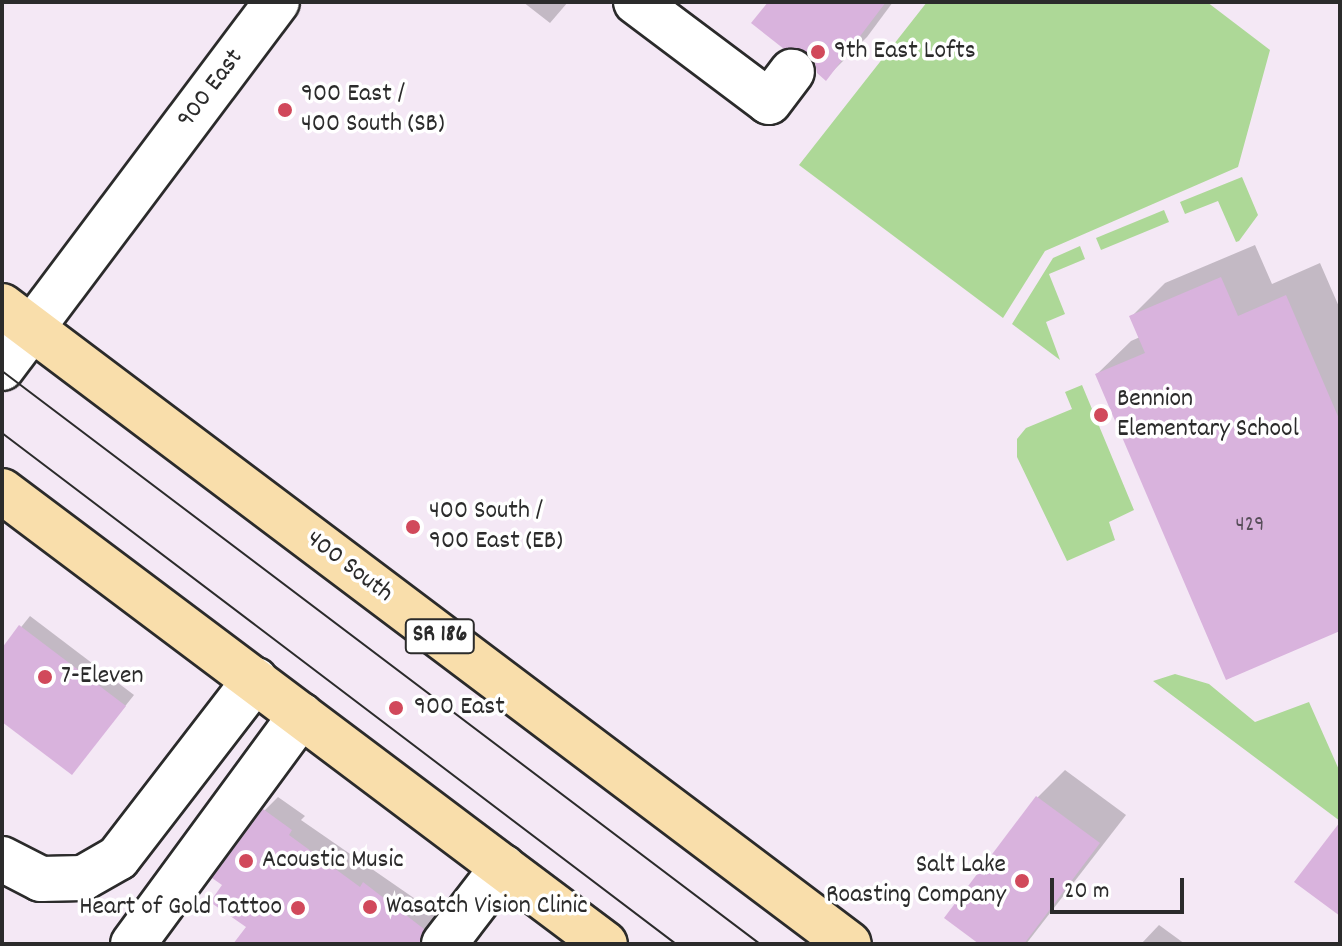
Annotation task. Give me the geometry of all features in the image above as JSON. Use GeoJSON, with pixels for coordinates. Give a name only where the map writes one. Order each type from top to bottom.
{"type":"FeatureCollection","features":[{"type":"Feature","properties":{"kind":"main road","name":"400 South"},"geometry":{"type":"LineString","coordinates":[[17,317],[849,944]]}},
{"type":"Feature","properties":{"kind":"main road"},"geometry":{"type":"LineString","coordinates":[[2,491],[605,944]]}},
{"type":"Feature","properties":{"kind":"street","name":"900 East"},"geometry":{"type":"LineString","coordinates":[[2,368],[17,317],[277,2]]}},
{"type":"Feature","properties":{"kind":"street"},"geometry":{"type":"LineString","coordinates":[[636,2],[769,102],[792,72]]}},
{"type":"Feature","properties":{"kind":"street"},"geometry":{"type":"LineString","coordinates":[[2,859],[41,879],[83,878],[118,858],[255,680]]}},
{"type":"Feature","properties":{"kind":"street"},"geometry":{"type":"LineString","coordinates":[[133,944],[301,715]]}},
{"type":"Feature","properties":{"kind":"street"},"geometry":{"type":"LineString","coordinates":[[444,944],[503,867]]}},
{"type":"Feature","properties":{"kind":"green space"},"geometry":{"type":"Polygon","coordinates":[[[927,2],[1207,2],[1270,50],[1238,167],[1045,251],[1003,318],[799,165],[927,2]]]}},
{"type":"Feature","properties":{"kind":"green space"},"geometry":{"type":"Polygon","coordinates":[[[1242,177],[1258,215],[1239,241],[1236,242],[1218,201],[1185,214],[1180,202],[1242,177]]]}},
{"type":"Feature","properties":{"kind":"green space"},"geometry":{"type":"Polygon","coordinates":[[[1164,210],[1169,222],[1101,250],[1096,238],[1164,210]]]}},
{"type":"Feature","properties":{"kind":"green space"},"geometry":{"type":"Polygon","coordinates":[[[1080,246],[1085,259],[1049,274],[1065,314],[1046,322],[1060,360],[1012,324],[1053,258],[1080,246]]]}},
{"type":"Feature","properties":{"kind":"green space"},"geometry":{"type":"Polygon","coordinates":[[[1082,385],[1134,510],[1109,522],[1115,540],[1067,561],[1017,457],[1017,439],[1026,428],[1072,409],[1065,392],[1082,385]]]}},
{"type":"Feature","properties":{"kind":"green space"},"geometry":{"type":"Polygon","coordinates":[[[1175,674],[1209,684],[1255,722],[1309,702],[1340,772],[1340,821],[1153,681],[1175,674]]]}},
{"type":"Feature","properties":{"kind":"building","name":"9th East Lofts"},"geometry":{"type":"Polygon","coordinates":[[[768,2],[886,2],[826,81],[817,73],[815,62],[807,52],[784,49],[751,23],[768,2]]]}},
{"type":"Feature","properties":{"kind":"building"},"geometry":{"type":"Polygon","coordinates":[[[1221,277],[1238,316],[1286,295],[1340,421],[1340,631],[1226,680],[1095,374],[1145,353],[1129,316],[1221,277]]]}},
{"type":"Feature","properties":{"kind":"building","name":"7-Eleven"},"geometry":{"type":"Polygon","coordinates":[[[19,625],[126,706],[72,775],[2,722],[2,648],[19,625]]]}},
{"type":"Feature","properties":{"kind":"building","name":"Salt Lake Roasting Company"},"geometry":{"type":"Polygon","coordinates":[[[1036,796],[1100,843],[1024,944],[979,944],[944,918],[1036,796]]]}},
{"type":"Feature","properties":{"kind":"building"},"geometry":{"type":"Polygon","coordinates":[[[263,809],[292,830],[289,835],[360,887],[363,882],[424,929],[420,944],[233,944],[246,927],[210,902],[222,885],[212,878],[263,809]]]}},
{"type":"Feature","properties":{"kind":"building"},"geometry":{"type":"Polygon","coordinates":[[[1340,822],[1340,916],[1294,882],[1340,822]]]}},
{"type":"Feature","properties":{"kind":"tram line"},"geometry":{"type":"LineString","coordinates":[[2,371],[760,944]]}},
{"type":"Feature","properties":{"kind":"tram line"},"geometry":{"type":"LineString","coordinates":[[2,433],[676,944]]}},
{"type":"Feature","properties":{"kind":"place","name":"9th East Lofts"},"geometry":{"type":"Point","coordinates":[818,52]}},
{"type":"Feature","properties":{"kind":"place","name":"900 East / 400 South (SB)"},"geometry":{"type":"Point","coordinates":[285,110]}},
{"type":"Feature","properties":{"kind":"place","name":"Bennion Elementary School"},"geometry":{"type":"Point","coordinates":[1101,415]}},
{"type":"Feature","properties":{"kind":"place","name":"400 South / 900 East (EB)"},"geometry":{"type":"Point","coordinates":[413,527]}},
{"type":"Feature","properties":{"kind":"place","name":"7-Eleven"},"geometry":{"type":"Point","coordinates":[45,677]}},
{"type":"Feature","properties":{"kind":"place","name":"900 East"},"geometry":{"type":"Point","coordinates":[396,708]}},
{"type":"Feature","properties":{"kind":"place","name":"Acoustic Music"},"geometry":{"type":"Point","coordinates":[246,861]}},
{"type":"Feature","properties":{"kind":"place","name":"Salt Lake Roasting Company"},"geometry":{"type":"Point","coordinates":[1022,881]}},
{"type":"Feature","properties":{"kind":"place","name":"Wasatch Vision Clinic"},"geometry":{"type":"Point","coordinates":[370,907]}},
{"type":"Feature","properties":{"kind":"place","name":"Heart of Gold Tattoo"},"geometry":{"type":"Point","coordinates":[298,908]}}]}
